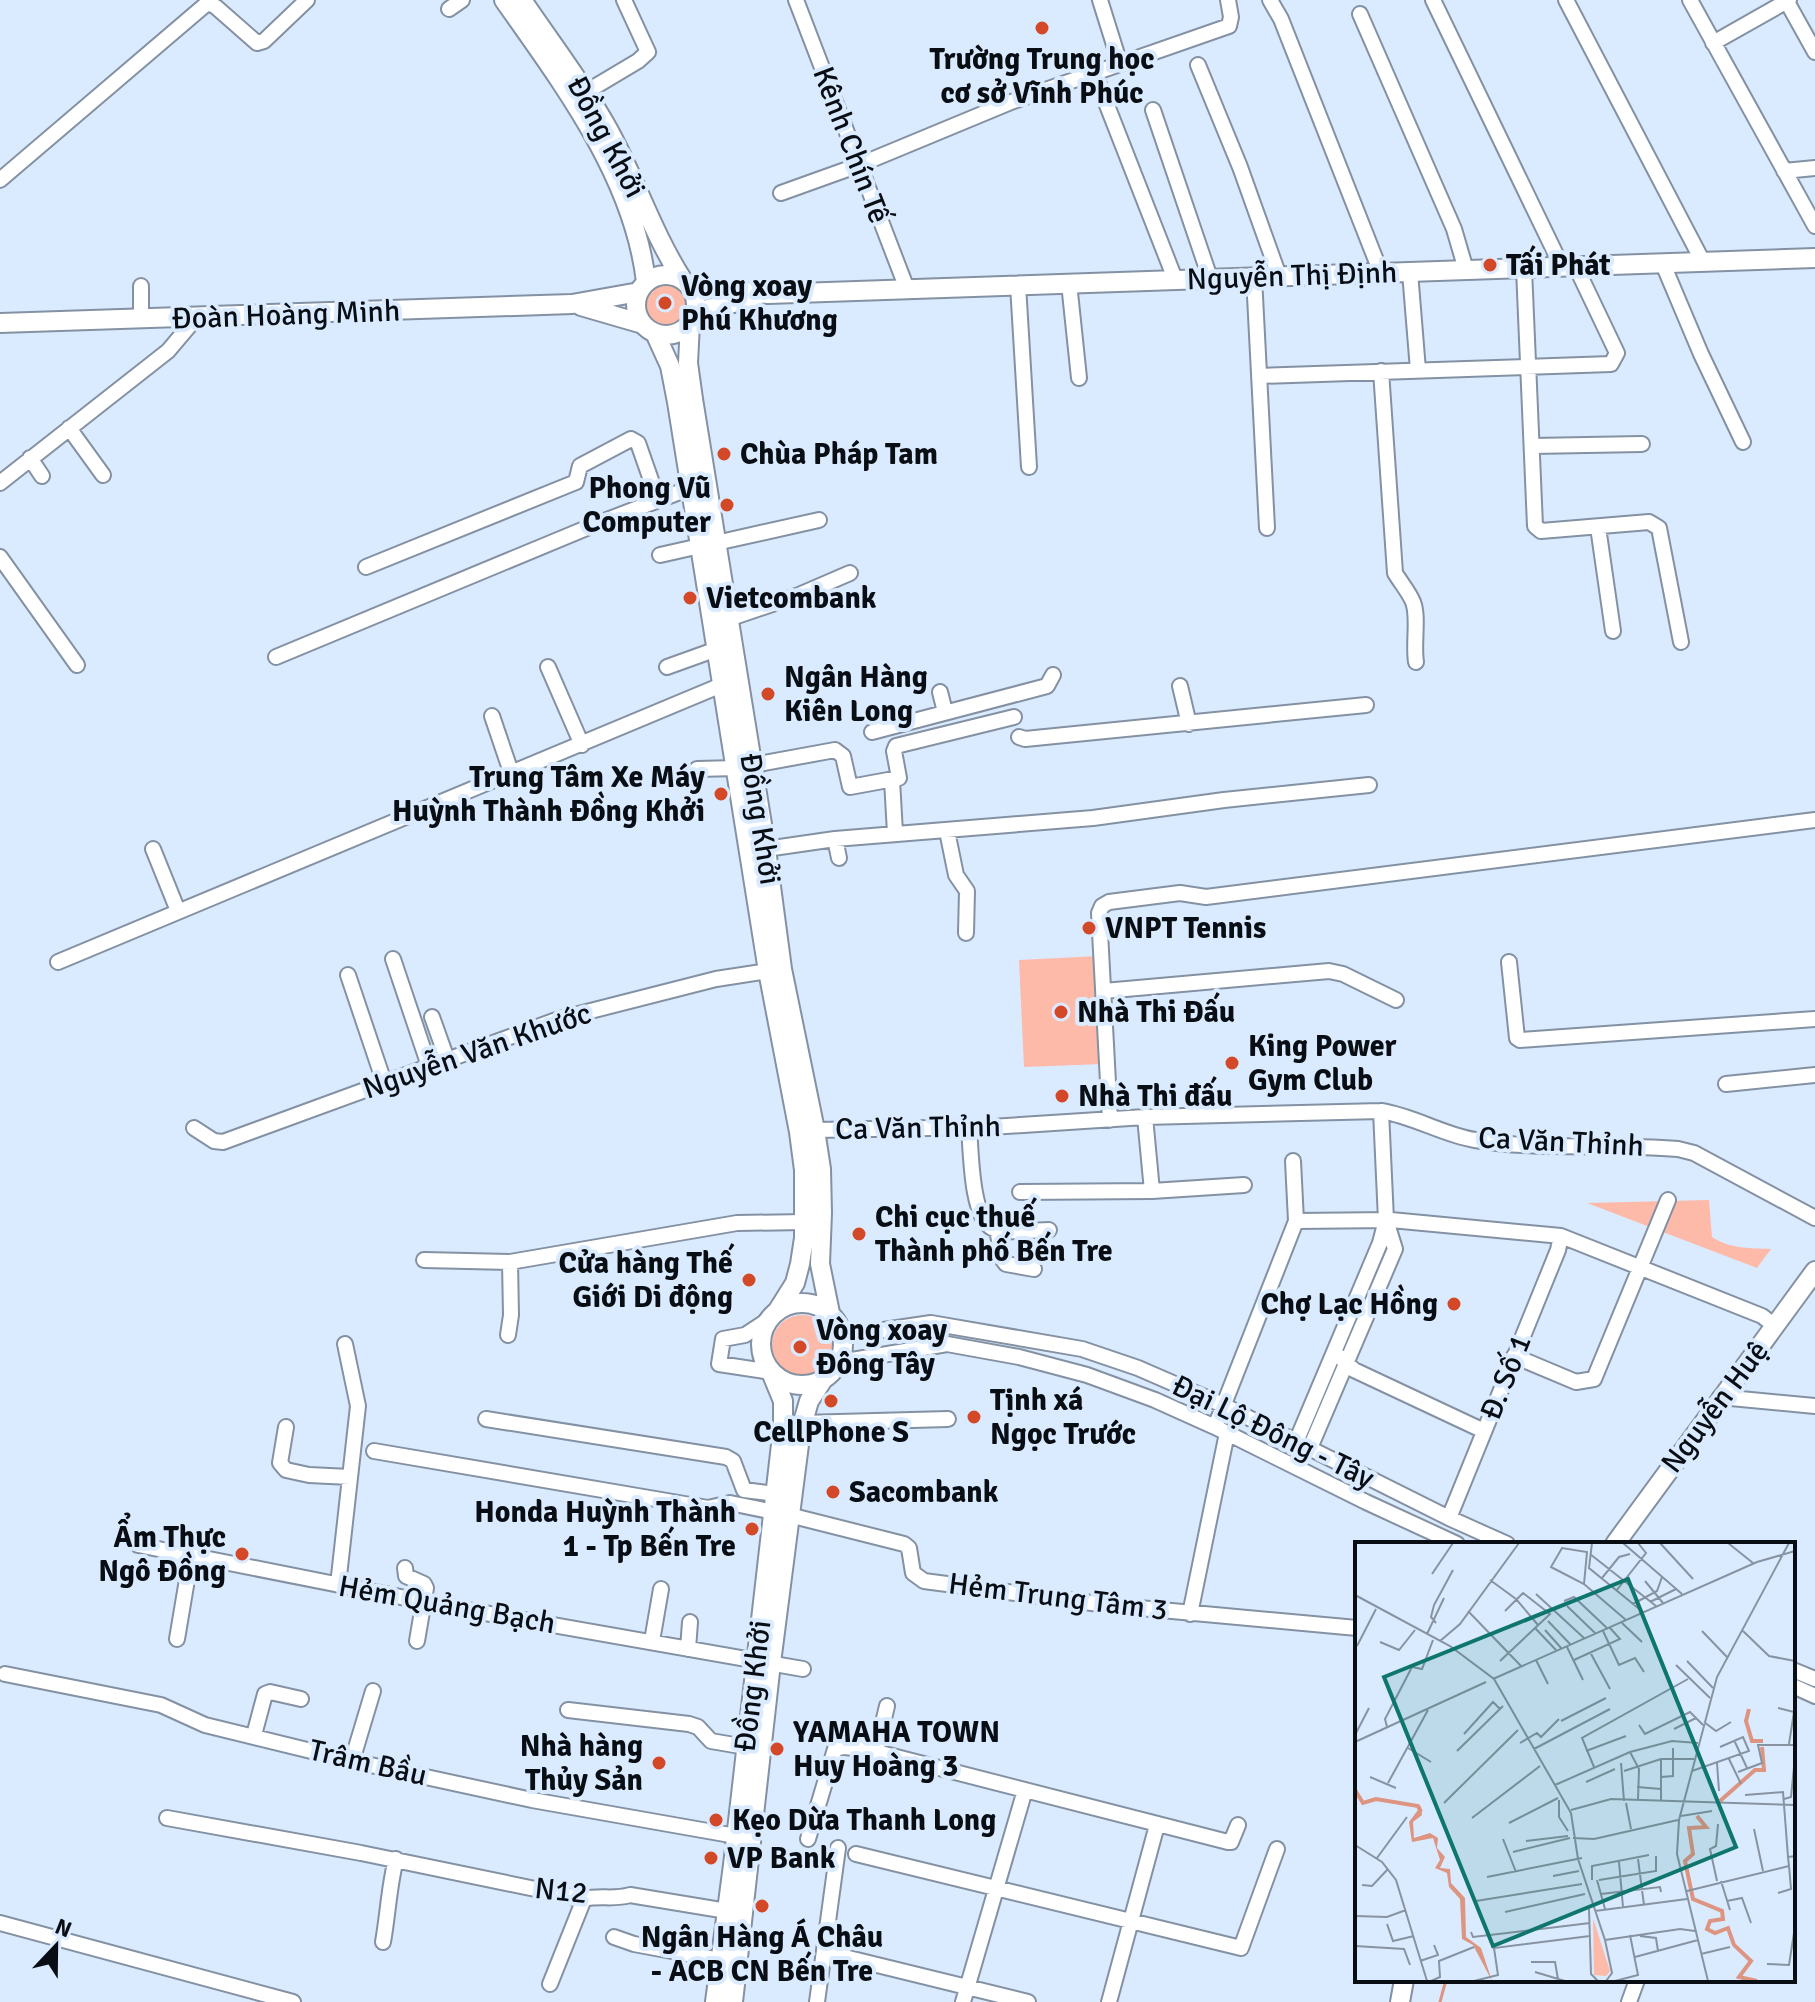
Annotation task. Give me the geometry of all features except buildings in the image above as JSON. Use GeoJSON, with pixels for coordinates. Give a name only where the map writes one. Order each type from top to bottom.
{"type":"FeatureCollection","features":[{"type":"Feature","properties":{"kind":"main road","name":"Đồng Khởi"},"geometry":{"type":"LineString","coordinates":[[504,0],[554,72],[686,283]]}},
{"type":"Feature","properties":{"kind":"main road","name":"Đồng Khởi"},"geometry":{"type":"LineString","coordinates":[[522,0],[586,92],[609,131],[630,193],[642,287]]}},
{"type":"Feature","properties":{"kind":"main road","name":"Nguyễn Thị Định"},"geometry":{"type":"LineString","coordinates":[[686,283],[768,294],[1815,258]]}},
{"type":"Feature","properties":{"kind":"main road"},"geometry":{"type":"LineString","coordinates":[[667,275],[686,283],[695,295],[693,318],[670,335],[649,328],[636,309],[642,287],[652,278],[667,275]]}},
{"type":"Feature","properties":{"kind":"main road","name":"Đoàn Hoàng Minh"},"geometry":{"type":"LineString","coordinates":[[0,323],[572,304],[642,287]]}},
{"type":"Feature","properties":{"kind":"main road","name":"Nguyễn Thị Định"},"geometry":{"type":"LineString","coordinates":[[693,318],[768,294]]}},
{"type":"Feature","properties":{"kind":"main road","name":"Đoàn Hoàng Minh"},"geometry":{"type":"LineString","coordinates":[[572,304],[649,328]]}},
{"type":"Feature","properties":{"kind":"main road","name":"Đồng Khởi"},"geometry":{"type":"LineString","coordinates":[[693,318],[688,363],[717,649],[766,849],[782,969],[815,1130],[822,1199],[820,1264],[830,1313]]}},
{"type":"Feature","properties":{"kind":"main road","name":"Đồng Khởi"},"geometry":{"type":"LineString","coordinates":[[649,328],[670,366],[690,488],[728,619],[768,971],[804,1170],[805,1222],[800,1264],[795,1283],[773,1315]]}},
{"type":"Feature","properties":{"kind":"main road","name":"Nguyễn Huệ"},"geometry":{"type":"LineString","coordinates":[[1616,1542],[1815,1271]]}},
{"type":"Feature","properties":{"kind":"main road"},"geometry":{"type":"LineString","coordinates":[[806,1303],[830,1313],[843,1336],[840,1362],[832,1373],[822,1381],[796,1386],[782,1381],[771,1372],[763,1360],[760,1346],[762,1332],[773,1315],[791,1304],[806,1303]]}},
{"type":"Feature","properties":{"kind":"main road","name":"Đồng Khởi"},"geometry":{"type":"LineString","coordinates":[[715,2002],[720,1960],[735,1912],[780,1507],[783,1401],[771,1372]]}},
{"type":"Feature","properties":{"kind":"main road","name":"Đồng Khởi"},"geometry":{"type":"LineString","coordinates":[[780,1507],[809,1401],[822,1381]]}},
{"type":"Feature","properties":{"kind":"main road","name":"Đồng Khởi"},"geometry":{"type":"LineString","coordinates":[[733,2002],[736,1836],[746,1747],[763,1662]]}},
{"type":"Feature","properties":{"kind":"main road"},"geometry":{"type":"LineString","coordinates":[[1400,2002],[1404,1982]]}},
{"type":"Feature","properties":{"kind":"street"},"geometry":{"type":"LineString","coordinates":[[0,180],[209,3],[257,43],[264,41],[307,0]]}},
{"type":"Feature","properties":{"kind":"street"},"geometry":{"type":"LineString","coordinates":[[449,9],[462,0]]}},
{"type":"Feature","properties":{"kind":"street"},"geometry":{"type":"LineString","coordinates":[[586,92],[648,52],[624,0]]}},
{"type":"Feature","properties":{"kind":"street","name":"Kênh Chín Tế"},"geometry":{"type":"LineString","coordinates":[[796,0],[907,289]]}},
{"type":"Feature","properties":{"kind":"street"},"geometry":{"type":"LineString","coordinates":[[1100,0],[1120,64]]}},
{"type":"Feature","properties":{"kind":"street"},"geometry":{"type":"LineString","coordinates":[[781,193],[1094,72],[1229,26],[1228,0]]}},
{"type":"Feature","properties":{"kind":"street"},"geometry":{"type":"LineString","coordinates":[[1270,0],[1281,19],[1381,273]]}},
{"type":"Feature","properties":{"kind":"street"},"geometry":{"type":"LineString","coordinates":[[1259,376],[1611,364],[1615,359],[1617,353],[1569,267],[1433,0]]}},
{"type":"Feature","properties":{"kind":"street"},"geometry":{"type":"LineString","coordinates":[[1566,0],[1703,262]]}},
{"type":"Feature","properties":{"kind":"street"},"geometry":{"type":"LineString","coordinates":[[1690,0],[1815,226]]}},
{"type":"Feature","properties":{"kind":"street"},"geometry":{"type":"LineString","coordinates":[[1713,43],[1788,0],[1815,52]]}},
{"type":"Feature","properties":{"kind":"street"},"geometry":{"type":"LineString","coordinates":[[1360,14],[1454,229],[1466,270]]}},
{"type":"Feature","properties":{"kind":"street"},"geometry":{"type":"LineString","coordinates":[[1198,65],[1240,167],[1279,276]]}},
{"type":"Feature","properties":{"kind":"street"},"geometry":{"type":"LineString","coordinates":[[1094,72],[1175,279]]}},
{"type":"Feature","properties":{"kind":"street"},"geometry":{"type":"LineString","coordinates":[[1153,110],[1210,278]]}},
{"type":"Feature","properties":{"kind":"street"},"geometry":{"type":"LineString","coordinates":[[1784,171],[1815,168]]}},
{"type":"Feature","properties":{"kind":"street"},"geometry":{"type":"LineString","coordinates":[[1663,264],[1743,442]]}},
{"type":"Feature","properties":{"kind":"street"},"geometry":{"type":"LineString","coordinates":[[1524,269],[1537,529],[1649,522],[1659,528],[1681,642]]}},
{"type":"Feature","properties":{"kind":"street"},"geometry":{"type":"LineString","coordinates":[[1410,272],[1418,370]]}},
{"type":"Feature","properties":{"kind":"street"},"geometry":{"type":"LineString","coordinates":[[1254,277],[1267,528]]}},
{"type":"Feature","properties":{"kind":"street"},"geometry":{"type":"LineString","coordinates":[[1069,283],[1079,378]]}},
{"type":"Feature","properties":{"kind":"street"},"geometry":{"type":"LineString","coordinates":[[1018,285],[1029,467]]}},
{"type":"Feature","properties":{"kind":"street"},"geometry":{"type":"LineString","coordinates":[[141,286],[141,319]]}},
{"type":"Feature","properties":{"kind":"street"},"geometry":{"type":"LineString","coordinates":[[0,483],[168,351],[196,318]]}},
{"type":"Feature","properties":{"kind":"street"},"geometry":{"type":"LineString","coordinates":[[1381,371],[1395,573],[1412,599],[1415,611],[1413,644],[1416,662]]}},
{"type":"Feature","properties":{"kind":"street"},"geometry":{"type":"LineString","coordinates":[[69,428],[103,475]]}},
{"type":"Feature","properties":{"kind":"street"},"geometry":{"type":"LineString","coordinates":[[366,567],[576,482],[580,466],[631,439],[638,443],[658,500]]}},
{"type":"Feature","properties":{"kind":"street"},"geometry":{"type":"LineString","coordinates":[[1532,446],[1642,444]]}},
{"type":"Feature","properties":{"kind":"street"},"geometry":{"type":"LineString","coordinates":[[30,458],[42,476]]}},
{"type":"Feature","properties":{"kind":"street"},"geometry":{"type":"LineString","coordinates":[[276,657],[690,488]]}},
{"type":"Feature","properties":{"kind":"street"},"geometry":{"type":"LineString","coordinates":[[660,555],[819,520]]}},
{"type":"Feature","properties":{"kind":"street"},"geometry":{"type":"LineString","coordinates":[[1598,527],[1613,631]]}},
{"type":"Feature","properties":{"kind":"street"},"geometry":{"type":"LineString","coordinates":[[0,557],[77,665]]}},
{"type":"Feature","properties":{"kind":"street"},"geometry":{"type":"LineString","coordinates":[[728,619],[799,595],[850,573]]}},
{"type":"Feature","properties":{"kind":"street"},"geometry":{"type":"LineString","coordinates":[[667,667],[717,649]]}},
{"type":"Feature","properties":{"kind":"street"},"geometry":{"type":"LineString","coordinates":[[548,667],[582,745]]}},
{"type":"Feature","properties":{"kind":"street"},"geometry":{"type":"LineString","coordinates":[[872,732],[1047,686],[1053,675]]}},
{"type":"Feature","properties":{"kind":"street"},"geometry":{"type":"LineString","coordinates":[[58,962],[724,684]]}},
{"type":"Feature","properties":{"kind":"street"},"geometry":{"type":"LineString","coordinates":[[1180,686],[1189,724]]}},
{"type":"Feature","properties":{"kind":"street"},"geometry":{"type":"LineString","coordinates":[[940,692],[945,712]]}},
{"type":"Feature","properties":{"kind":"street"},"geometry":{"type":"LineString","coordinates":[[1019,737],[1025,739],[1189,724],[1366,705]]}},
{"type":"Feature","properties":{"kind":"street"},"geometry":{"type":"LineString","coordinates":[[492,716],[512,775]]}},
{"type":"Feature","properties":{"kind":"street"},"geometry":{"type":"LineString","coordinates":[[697,769],[744,766],[835,750],[843,756],[850,787],[899,778],[894,751],[896,746],[1014,717]]}},
{"type":"Feature","properties":{"kind":"street"},"geometry":{"type":"LineString","coordinates":[[892,780],[895,833]]}},
{"type":"Feature","properties":{"kind":"street"},"geometry":{"type":"LineString","coordinates":[[766,849],[895,833],[1062,821],[1369,785]]}},
{"type":"Feature","properties":{"kind":"street"},"geometry":{"type":"LineString","coordinates":[[1110,1120],[1099,913],[1102,906],[1123,899],[1180,893],[1209,896],[1815,820]]}},
{"type":"Feature","properties":{"kind":"street"},"geometry":{"type":"LineString","coordinates":[[947,831],[956,875],[967,891],[966,933]]}},
{"type":"Feature","properties":{"kind":"street"},"geometry":{"type":"LineString","coordinates":[[835,839],[839,858]]}},
{"type":"Feature","properties":{"kind":"street"},"geometry":{"type":"LineString","coordinates":[[153,849],[178,911]]}},
{"type":"Feature","properties":{"kind":"street"},"geometry":{"type":"LineString","coordinates":[[393,959],[429,1066]]}},
{"type":"Feature","properties":{"kind":"street"},"geometry":{"type":"LineString","coordinates":[[1509,962],[1517,1038],[1524,1041],[1815,1019]]}},
{"type":"Feature","properties":{"kind":"street","name":"Nguyễn Văn Khước"},"geometry":{"type":"LineString","coordinates":[[194,1128],[214,1141],[223,1142],[559,1019],[716,979],[768,971]]}},
{"type":"Feature","properties":{"kind":"street"},"geometry":{"type":"LineString","coordinates":[[1104,991],[1329,971],[1343,974],[1396,1000]]}},
{"type":"Feature","properties":{"kind":"street"},"geometry":{"type":"LineString","coordinates":[[348,975],[384,1082]]}},
{"type":"Feature","properties":{"kind":"street"},"geometry":{"type":"LineString","coordinates":[[432,1017],[447,1059]]}},
{"type":"Feature","properties":{"kind":"street"},"geometry":{"type":"LineString","coordinates":[[1726,1084],[1815,1075]]}},
{"type":"Feature","properties":{"kind":"street"},"geometry":{"type":"LineString","coordinates":[[1303,1445],[1346,1364],[1395,1249],[1386,1220],[1381,1111]]}},
{"type":"Feature","properties":{"kind":"street","name":"Ca Văn Thỉnh"},"geometry":{"type":"LineString","coordinates":[[815,1130],[1381,1111],[1402,1114],[1472,1140],[1522,1146],[1678,1149],[1694,1153],[1815,1218]]}},
{"type":"Feature","properties":{"kind":"street"},"geometry":{"type":"LineString","coordinates":[[1145,1117],[1152,1191]]}},
{"type":"Feature","properties":{"kind":"street"},"geometry":{"type":"LineString","coordinates":[[969,1127],[978,1208],[985,1222],[997,1230],[1049,1230]]}},
{"type":"Feature","properties":{"kind":"street"},"geometry":{"type":"LineString","coordinates":[[1190,1614],[1223,1405],[1296,1221],[1293,1161]]}},
{"type":"Feature","properties":{"kind":"street"},"geometry":{"type":"LineString","coordinates":[[1020,1192],[1152,1191],[1244,1185]]}},
{"type":"Feature","properties":{"kind":"street"},"geometry":{"type":"LineString","coordinates":[[1514,1356],[1576,1382],[1594,1379],[1668,1200]]}},
{"type":"Feature","properties":{"kind":"street"},"geometry":{"type":"LineString","coordinates":[[1303,1445],[1334,1350],[1380,1243],[1386,1220]]}},
{"type":"Feature","properties":{"kind":"street"},"geometry":{"type":"LineString","coordinates":[[1296,1221],[1386,1220],[1561,1236],[1762,1316],[1775,1326]]}},
{"type":"Feature","properties":{"kind":"street"},"geometry":{"type":"LineString","coordinates":[[424,1260],[510,1262],[737,1223],[805,1222]]}},
{"type":"Feature","properties":{"kind":"street"},"geometry":{"type":"LineString","coordinates":[[997,1230],[1006,1264],[1034,1269]]}},
{"type":"Feature","properties":{"kind":"street","name":"Đ. Số 1"},"geometry":{"type":"LineString","coordinates":[[1449,1518],[1561,1236]]}},
{"type":"Feature","properties":{"kind":"street"},"geometry":{"type":"LineString","coordinates":[[508,1335],[511,1315],[510,1262]]}},
{"type":"Feature","properties":{"kind":"street"},"geometry":{"type":"LineString","coordinates":[[771,1372],[719,1364],[723,1339],[745,1335],[773,1315]]}},
{"type":"Feature","properties":{"kind":"street","name":"Đại Lộ Đông - Tây"},"geometry":{"type":"LineString","coordinates":[[843,1336],[931,1323],[1082,1349],[1124,1363],[1223,1405],[1503,1542]]}},
{"type":"Feature","properties":{"kind":"street"},"geometry":{"type":"LineString","coordinates":[[338,1585],[358,1406],[345,1344]]}},
{"type":"Feature","properties":{"kind":"street","name":"Đại Lộ Đông - Tây"},"geometry":{"type":"LineString","coordinates":[[840,1362],[947,1344],[1019,1357],[1087,1375],[1155,1400],[1221,1430],[1442,1541]]}},
{"type":"Feature","properties":{"kind":"street"},"geometry":{"type":"LineString","coordinates":[[1334,1350],[1346,1364],[1484,1431]]}},
{"type":"Feature","properties":{"kind":"street"},"geometry":{"type":"LineString","coordinates":[[1720,1397],[1815,1406]]}},
{"type":"Feature","properties":{"kind":"street"},"geometry":{"type":"LineString","coordinates":[[486,1419],[726,1457],[733,1461],[744,1490],[780,1507]]}},
{"type":"Feature","properties":{"kind":"street"},"geometry":{"type":"LineString","coordinates":[[802,1423],[948,1419]]}},
{"type":"Feature","properties":{"kind":"street"},"geometry":{"type":"LineString","coordinates":[[286,1427],[280,1463],[286,1470],[309,1475],[350,1477]]}},
{"type":"Feature","properties":{"kind":"street"},"geometry":{"type":"LineString","coordinates":[[374,1451],[708,1508],[730,1503],[780,1507]]}},
{"type":"Feature","properties":{"kind":"street","name":"Hẻm Trung Tâm 3"},"geometry":{"type":"LineString","coordinates":[[780,1507],[904,1544],[909,1548],[913,1573],[924,1581],[1190,1614],[1355,1628]]}},
{"type":"Feature","properties":{"kind":"street","name":"Hẻm Quảng Bạch"},"geometry":{"type":"LineString","coordinates":[[138,1545],[338,1585],[803,1669]]}},
{"type":"Feature","properties":{"kind":"street"},"geometry":{"type":"LineString","coordinates":[[177,1639],[191,1556]]}},
{"type":"Feature","properties":{"kind":"street"},"geometry":{"type":"LineString","coordinates":[[405,1568],[406,1576],[424,1584],[425,1601],[417,1641]]}},
{"type":"Feature","properties":{"kind":"street"},"geometry":{"type":"LineString","coordinates":[[652,1641],[661,1589]]}},
{"type":"Feature","properties":{"kind":"street"},"geometry":{"type":"LineString","coordinates":[[688,1649],[690,1622]]}},
{"type":"Feature","properties":{"kind":"street"},"geometry":{"type":"LineString","coordinates":[[1795,1671],[1815,1679]]}},
{"type":"Feature","properties":{"kind":"street","name":"Trâm Bầu"},"geometry":{"type":"LineString","coordinates":[[5,1674],[161,1705],[205,1725],[352,1761],[532,1800],[736,1836]]}},
{"type":"Feature","properties":{"kind":"street"},"geometry":{"type":"LineString","coordinates":[[1795,1687],[1815,1696]]}},
{"type":"Feature","properties":{"kind":"street"},"geometry":{"type":"LineString","coordinates":[[352,1761],[373,1691]]}},
{"type":"Feature","properties":{"kind":"street"},"geometry":{"type":"LineString","coordinates":[[254,1735],[265,1694],[270,1692],[301,1699]]}},
{"type":"Feature","properties":{"kind":"street"},"geometry":{"type":"LineString","coordinates":[[876,1752],[887,1706]]}},
{"type":"Feature","properties":{"kind":"street"},"geometry":{"type":"LineString","coordinates":[[568,1710],[689,1724],[698,1727],[711,1741],[746,1747]]}},
{"type":"Feature","properties":{"kind":"street"},"geometry":{"type":"LineString","coordinates":[[808,1839],[835,1749],[844,1747],[876,1752],[1228,1842],[1231,1842],[1238,1825]]}},
{"type":"Feature","properties":{"kind":"street"},"geometry":{"type":"LineString","coordinates":[[963,2002],[1025,1790]]}},
{"type":"Feature","properties":{"kind":"street","name":"N12"},"geometry":{"type":"LineString","coordinates":[[167,1818],[396,1859],[584,1899],[601,1895],[617,1899],[630,1895],[735,1912]]}},
{"type":"Feature","properties":{"kind":"street"},"geometry":{"type":"LineString","coordinates":[[1109,2002],[1157,1825]]}},
{"type":"Feature","properties":{"kind":"street"},"geometry":{"type":"LineString","coordinates":[[817,2002],[838,1848]]}},
{"type":"Feature","properties":{"kind":"street"},"geometry":{"type":"LineString","coordinates":[[856,1854],[1241,1948],[1277,1849]]}},
{"type":"Feature","properties":{"kind":"street"},"geometry":{"type":"LineString","coordinates":[[383,1942],[391,1898],[389,1883],[396,1859]]}},
{"type":"Feature","properties":{"kind":"street"},"geometry":{"type":"LineString","coordinates":[[550,1984],[584,1899]]}},
{"type":"Feature","properties":{"kind":"street"},"geometry":{"type":"LineString","coordinates":[[0,1923],[293,2002]]}},
{"type":"Feature","properties":{"kind":"street"},"geometry":{"type":"LineString","coordinates":[[614,1937],[634,1944],[720,1960]]}},
{"type":"Feature","properties":{"kind":"street"},"geometry":{"type":"LineString","coordinates":[[824,1952],[1028,2002]]}},
{"type":"Feature","properties":{"kind":"street"},"geometry":{"type":"LineString","coordinates":[[1629,2002],[1636,1982]]}},
{"type":"Feature","properties":{"kind":"shaded area"},"geometry":{"type":"Polygon","coordinates":[[[666,283],[682,289],[688,305],[682,321],[666,327],[650,321],[644,305],[650,289],[666,283]]]}},
{"type":"Feature","properties":{"kind":"shaded area","name":"Nhà Thi Đấu"},"geometry":{"type":"Polygon","coordinates":[[[1099,956],[1103,1064],[1024,1067],[1019,960],[1099,956]]]}},
{"type":"Feature","properties":{"kind":"shaded area"},"geometry":{"type":"Polygon","coordinates":[[[1709,1200],[1712,1237],[1733,1246],[1771,1249],[1757,1268],[1587,1203],[1709,1200]]]}},
{"type":"Feature","properties":{"kind":"shaded area"},"geometry":{"type":"Polygon","coordinates":[[[802,1315],[823,1324],[832,1345],[823,1366],[802,1375],[781,1366],[772,1345],[781,1324],[802,1315]]]}},
{"type":"Feature","properties":{"kind":"waterway"},"geometry":{"type":"LineString","coordinates":[[1440,2002],[1445,1982]]}},
{"type":"Feature","properties":{"kind":"place","name":"Trường Trung học cơ sở Vĩnh Phúc"},"geometry":{"type":"Point","coordinates":[1042,28]}},
{"type":"Feature","properties":{"kind":"place","name":"Tấi Phát"},"geometry":{"type":"Point","coordinates":[1490,265]}},
{"type":"Feature","properties":{"kind":"place","name":"Vòng xoay Phú Khương"},"geometry":{"type":"Point","coordinates":[665,303]}},
{"type":"Feature","properties":{"kind":"place","name":"Chùa Pháp Tam"},"geometry":{"type":"Point","coordinates":[724,454]}},
{"type":"Feature","properties":{"kind":"place","name":"Phong Vũ Computer"},"geometry":{"type":"Point","coordinates":[727,505]}},
{"type":"Feature","properties":{"kind":"place","name":"Vietcombank"},"geometry":{"type":"Point","coordinates":[690,598]}},
{"type":"Feature","properties":{"kind":"place","name":"Ngân Hàng Kiên Long"},"geometry":{"type":"Point","coordinates":[768,694]}},
{"type":"Feature","properties":{"kind":"place","name":"Trung Tâm Xe Máy Huỳnh Thành Đồng Khởi"},"geometry":{"type":"Point","coordinates":[721,794]}},
{"type":"Feature","properties":{"kind":"place","name":"VNPT Tennis"},"geometry":{"type":"Point","coordinates":[1089,928]}},
{"type":"Feature","properties":{"kind":"place","name":"Nhà Thi Đấu"},"geometry":{"type":"Point","coordinates":[1061,1012]}},
{"type":"Feature","properties":{"kind":"place","name":"King Power Gym Club"},"geometry":{"type":"Point","coordinates":[1232,1063]}},
{"type":"Feature","properties":{"kind":"place","name":"Nhà Thi đấu"},"geometry":{"type":"Point","coordinates":[1062,1096]}},
{"type":"Feature","properties":{"kind":"place","name":"Chi cục thuế Thành phố Bến Tre"},"geometry":{"type":"Point","coordinates":[859,1234]}},
{"type":"Feature","properties":{"kind":"place","name":"Cửa hàng Thế Giới Di động"},"geometry":{"type":"Point","coordinates":[749,1280]}},
{"type":"Feature","properties":{"kind":"place","name":"Chợ Lạc Hồng"},"geometry":{"type":"Point","coordinates":[1454,1304]}},
{"type":"Feature","properties":{"kind":"place","name":"Vòng xoay Đông Tây"},"geometry":{"type":"Point","coordinates":[800,1347]}},
{"type":"Feature","properties":{"kind":"place","name":"CellPhone S"},"geometry":{"type":"Point","coordinates":[831,1401]}},
{"type":"Feature","properties":{"kind":"place","name":"Tịnh xá Ngọc Trước"},"geometry":{"type":"Point","coordinates":[974,1417]}},
{"type":"Feature","properties":{"kind":"place","name":"Sacombank"},"geometry":{"type":"Point","coordinates":[833,1492]}},
{"type":"Feature","properties":{"kind":"place","name":"Honda Huỳnh Thành 1 - Tp Bến Tre"},"geometry":{"type":"Point","coordinates":[752,1529]}},
{"type":"Feature","properties":{"kind":"place","name":"Ẩm Thực Ngô Đồng"},"geometry":{"type":"Point","coordinates":[242,1554]}},
{"type":"Feature","properties":{"kind":"place","name":"YAMAHA TOWN Huy Hoàng 3"},"geometry":{"type":"Point","coordinates":[777,1749]}},
{"type":"Feature","properties":{"kind":"place","name":"Nhà hàng Thủy Sản"},"geometry":{"type":"Point","coordinates":[659,1763]}},
{"type":"Feature","properties":{"kind":"place","name":"Kẹo Dừa Thanh Long"},"geometry":{"type":"Point","coordinates":[716,1820]}},
{"type":"Feature","properties":{"kind":"place","name":"VP Bank"},"geometry":{"type":"Point","coordinates":[711,1858]}},
{"type":"Feature","properties":{"kind":"place","name":"Ngân Hàng Á Châu - ACB CN Bến Tre"},"geometry":{"type":"Point","coordinates":[762,1906]}}]}
